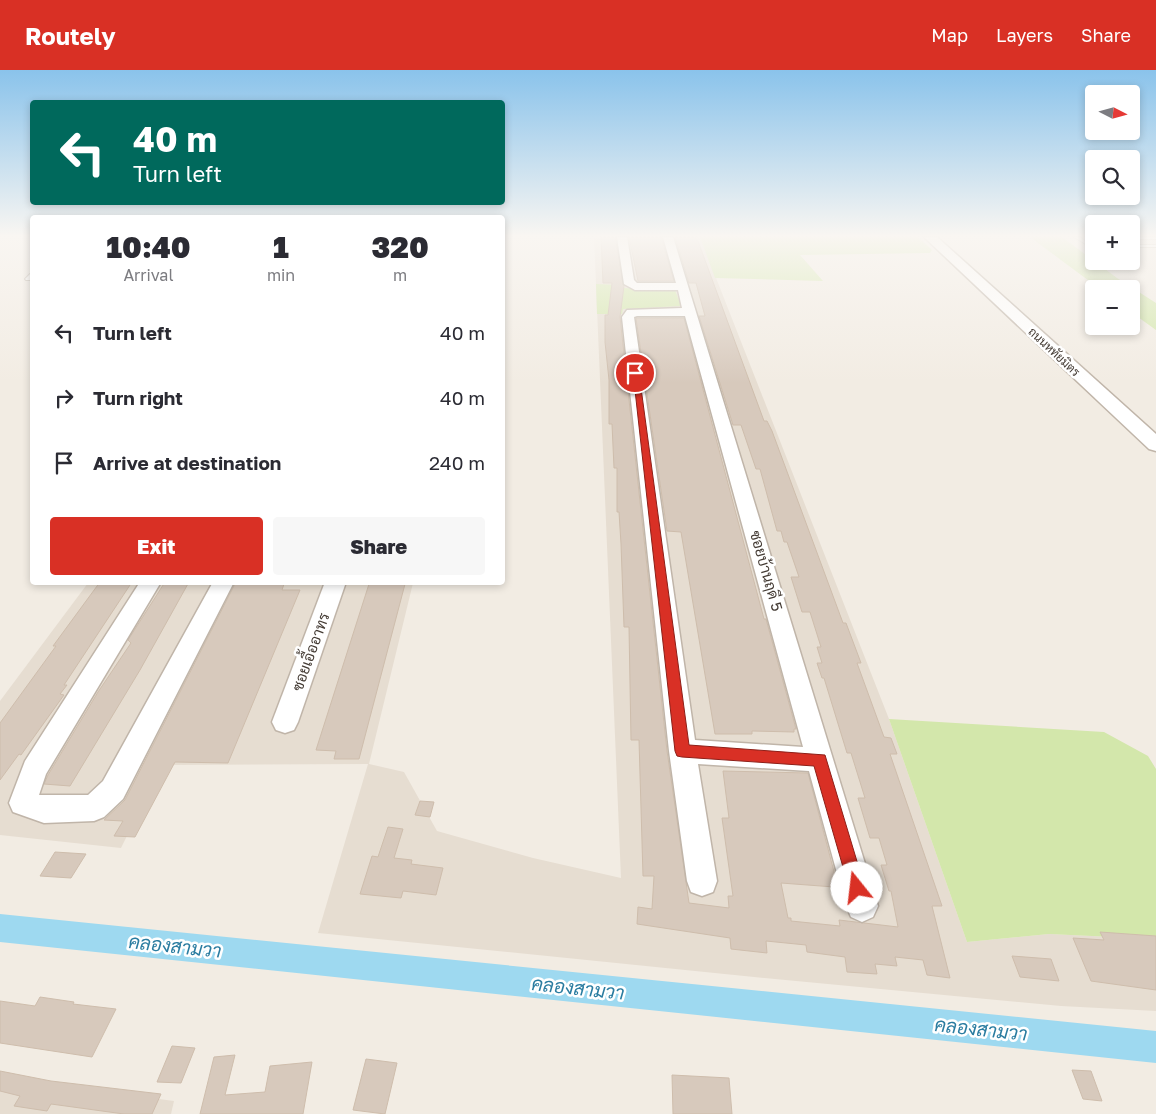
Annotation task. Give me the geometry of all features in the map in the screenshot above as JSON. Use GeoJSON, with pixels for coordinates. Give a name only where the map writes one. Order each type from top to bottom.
{"type":"FeatureCollection","features":[{"type":"Feature","properties":{"kind":"street"},"geometry":{"type":"LineString","coordinates":[[634,286],[683,287]]}},
{"type":"Feature","properties":{"kind":"street","name":"ถนนหทัยมิตร"},"geometry":{"type":"LineString","coordinates":[[983,286],[1156,446]]}},
{"type":"Feature","properties":{"kind":"street","name":"ซอยบ้านฤดี 5"},"geometry":{"type":"LineString","coordinates":[[683,287],[862,906]]}},
{"type":"Feature","properties":{"kind":"street"},"geometry":{"type":"LineString","coordinates":[[691,312],[637,312],[631,313],[628,317],[656,525],[682,751],[702,881]]}},
{"type":"Feature","properties":{"kind":"street"},"geometry":{"type":"LineString","coordinates":[[149,585],[34,770],[24,803],[44,810],[94,808],[113,790],[222,585]]}},
{"type":"Feature","properties":{"kind":"street","name":"ซอยเอื้ออาทร"},"geometry":{"type":"LineString","coordinates":[[285,722],[335,585]]}},
{"type":"Feature","properties":{"kind":"street"},"geometry":{"type":"LineString","coordinates":[[682,751],[820,760]]}},
{"type":"Feature","properties":{"kind":"shaded area"},"geometry":{"type":"Polygon","coordinates":[[[596,286],[719,286],[889,719],[967,942],[1049,934],[1156,939],[1156,1011],[1061,1006],[318,933],[368,764],[163,765],[251,585],[413,585],[369,764],[404,772],[437,831],[533,858],[621,878],[596,286]]]}},
{"type":"Feature","properties":{"kind":"shaded area"},"geometry":{"type":"Polygon","coordinates":[[[87,585],[250,585],[121,848],[0,835],[0,701],[87,585]]]}},
{"type":"Feature","properties":{"kind":"shaded area"},"geometry":{"type":"Polygon","coordinates":[[[0,1078],[174,1101],[171,1114],[0,1114],[0,1078]]]}},
{"type":"Feature","properties":{"kind":"green space"},"geometry":{"type":"Polygon","coordinates":[[[596,286],[675,290],[681,306],[623,309],[622,314],[597,314],[596,286]]]}},
{"type":"Feature","properties":{"kind":"green space"},"geometry":{"type":"Polygon","coordinates":[[[1140,293],[1156,303],[1156,330],[1140,318],[1140,293]]]}},
{"type":"Feature","properties":{"kind":"green space"},"geometry":{"type":"Polygon","coordinates":[[[889,719],[1104,732],[1148,756],[1156,769],[1156,939],[1049,934],[967,942],[889,719]]]}},
{"type":"Feature","properties":{"kind":"building"},"geometry":{"type":"Polygon","coordinates":[[[612,286],[624,286],[620,317],[667,751],[689,903],[729,908],[728,896],[733,896],[722,818],[729,818],[723,771],[808,773],[837,883],[833,883],[834,887],[781,883],[788,918],[791,918],[791,921],[840,926],[839,920],[898,927],[891,891],[889,891],[881,865],[887,865],[879,838],[870,838],[858,798],[865,798],[851,753],[847,753],[824,678],[822,678],[817,663],[822,663],[817,647],[821,647],[810,612],[802,612],[791,577],[799,577],[787,542],[784,542],[781,531],[777,531],[760,469],[756,469],[741,425],[733,425],[699,316],[705,316],[697,286],[714,286],[764,421],[767,421],[772,431],[843,623],[846,623],[861,663],[857,663],[884,737],[891,738],[897,754],[890,754],[942,906],[932,906],[950,978],[927,975],[923,960],[895,957],[897,966],[875,964],[877,974],[847,972],[845,957],[807,952],[806,945],[766,941],[767,953],[731,949],[730,938],[637,924],[638,907],[652,909],[654,876],[643,876],[639,740],[631,740],[629,627],[624,627],[621,544],[619,512],[617,512],[617,468],[614,468],[612,424],[609,424],[609,380],[605,342],[605,315],[608,315],[612,286]]]}},
{"type":"Feature","properties":{"kind":"building"},"geometry":{"type":"Polygon","coordinates":[[[636,318],[684,318],[764,619],[766,619],[796,729],[794,729],[794,732],[752,731],[752,734],[715,734],[681,532],[667,531],[636,318]]]}},
{"type":"Feature","properties":{"kind":"building"},"geometry":{"type":"Polygon","coordinates":[[[98,585],[130,585],[64,685],[67,685],[60,694],[64,695],[21,755],[19,754],[0,780],[0,723],[56,646],[53,646],[98,585]]]}},
{"type":"Feature","properties":{"kind":"building"},"geometry":{"type":"Polygon","coordinates":[[[163,585],[187,585],[140,670],[70,786],[44,784],[98,692],[131,643],[128,640],[163,585]]]}},
{"type":"Feature","properties":{"kind":"building"},"geometry":{"type":"Polygon","coordinates":[[[234,585],[284,585],[282,590],[300,590],[228,763],[175,762],[135,837],[114,836],[123,821],[104,820],[125,800],[234,585]]]}},
{"type":"Feature","properties":{"kind":"building"},"geometry":{"type":"Polygon","coordinates":[[[369,585],[405,585],[359,759],[334,759],[336,751],[316,750],[369,585]]]}},
{"type":"Feature","properties":{"kind":"building"},"geometry":{"type":"Polygon","coordinates":[[[420,801],[434,802],[430,817],[415,815],[420,801]]]}},
{"type":"Feature","properties":{"kind":"building"},"geometry":{"type":"Polygon","coordinates":[[[388,827],[403,829],[394,858],[412,860],[411,864],[443,868],[436,895],[403,891],[401,898],[360,894],[372,856],[378,857],[388,827]]]}},
{"type":"Feature","properties":{"kind":"building"},"geometry":{"type":"Polygon","coordinates":[[[55,852],[86,854],[71,878],[40,876],[55,852]]]}},
{"type":"Feature","properties":{"kind":"building"},"geometry":{"type":"Polygon","coordinates":[[[1100,932],[1156,936],[1156,990],[1091,981],[1073,938],[1104,940],[1100,932]]]}},
{"type":"Feature","properties":{"kind":"building"},"geometry":{"type":"Polygon","coordinates":[[[1012,956],[1051,959],[1059,981],[1020,977],[1012,956]]]}},
{"type":"Feature","properties":{"kind":"building"},"geometry":{"type":"Polygon","coordinates":[[[40,997],[74,1002],[73,1004],[116,1009],[92,1057],[0,1043],[0,1001],[35,1006],[40,997]]]}},
{"type":"Feature","properties":{"kind":"building"},"geometry":{"type":"Polygon","coordinates":[[[172,1046],[195,1048],[181,1083],[157,1082],[172,1046]]]}},
{"type":"Feature","properties":{"kind":"building"},"geometry":{"type":"Polygon","coordinates":[[[235,1055],[225,1095],[265,1092],[270,1066],[312,1062],[303,1114],[200,1114],[214,1057],[235,1055]]]}},
{"type":"Feature","properties":{"kind":"building"},"geometry":{"type":"Polygon","coordinates":[[[366,1059],[397,1063],[385,1114],[353,1110],[366,1059]]]}},
{"type":"Feature","properties":{"kind":"building"},"geometry":{"type":"Polygon","coordinates":[[[1072,1070],[1091,1071],[1102,1101],[1083,1099],[1072,1070]]]}},
{"type":"Feature","properties":{"kind":"building"},"geometry":{"type":"Polygon","coordinates":[[[0,1071],[51,1081],[161,1094],[152,1114],[124,1114],[51,1104],[47,1111],[14,1106],[20,1096],[0,1091],[0,1071]]]}},
{"type":"Feature","properties":{"kind":"building"},"geometry":{"type":"Polygon","coordinates":[[[672,1075],[729,1078],[732,1114],[673,1114],[672,1075]]]}},
{"type":"Feature","properties":{"kind":"waterway","name":"คลองสามวา"},"geometry":{"type":"LineString","coordinates":[[0,928],[1156,1047]]}},
{"type":"Feature","properties":{"kind":"route"},"geometry":{"type":"LineString","coordinates":[[635,373],[656,525],[682,751],[820,760],[857,888]]}}]}
